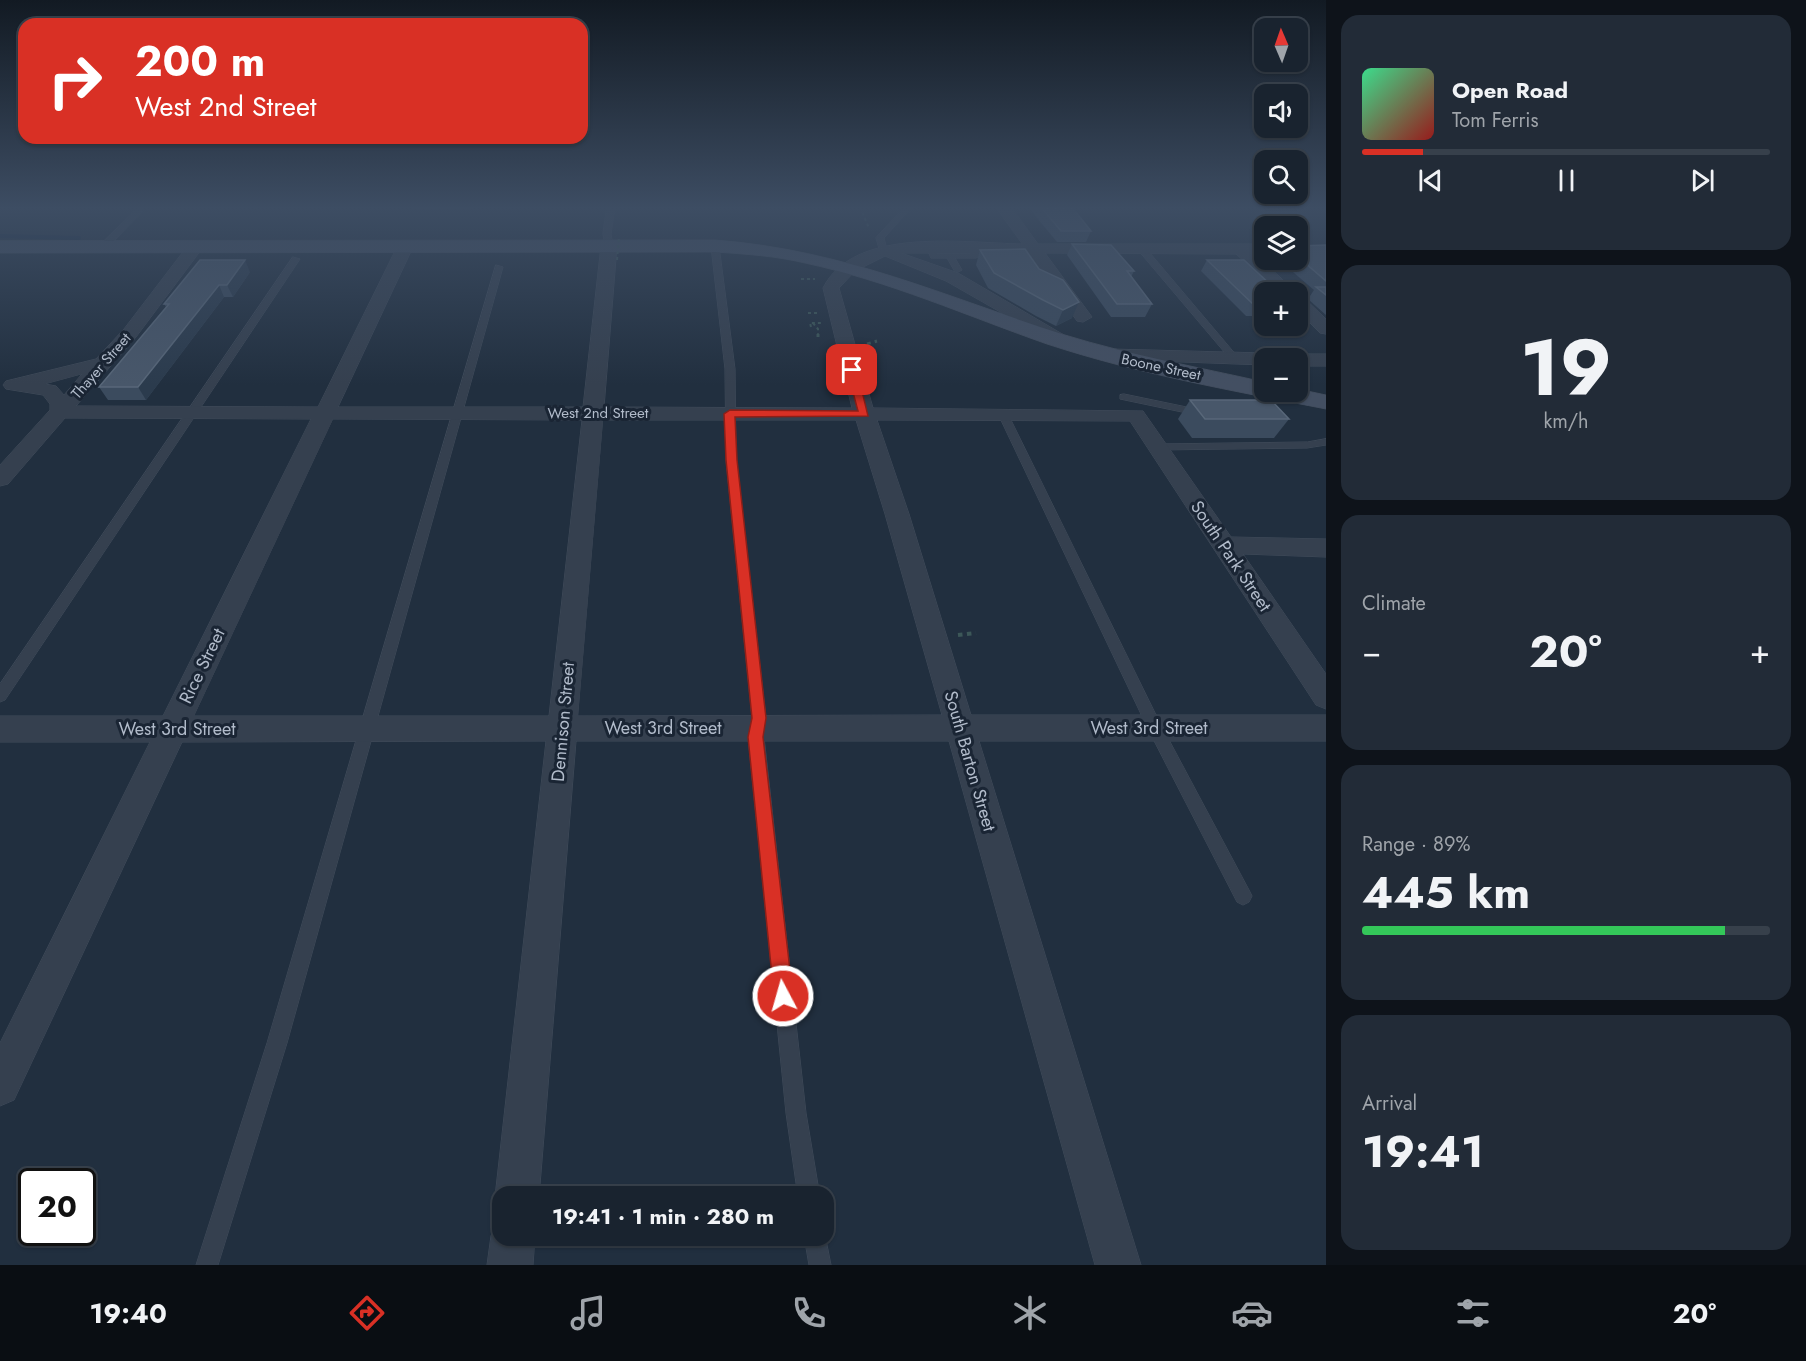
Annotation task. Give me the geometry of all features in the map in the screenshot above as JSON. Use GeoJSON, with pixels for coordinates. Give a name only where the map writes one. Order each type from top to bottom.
{"type":"FeatureCollection","features":[{"type":"Feature","properties":{"kind":"main road","name":"Boone Street"},"geometry":{"type":"LineString","coordinates":[[848,266],[1110,356],[1254,387]]}},
{"type":"Feature","properties":{"kind":"main road"},"geometry":{"type":"LineString","coordinates":[[1308,398],[1326,402]]}},
{"type":"Feature","properties":{"kind":"street","name":"Thayer Street"},"geometry":{"type":"LineString","coordinates":[[0,479],[154,302],[181,266]]}},
{"type":"Feature","properties":{"kind":"street","name":"Rice Street"},"geometry":{"type":"LineString","coordinates":[[0,1086],[396,266]]}},
{"type":"Feature","properties":{"kind":"street","name":"Dennison Street"},"geometry":{"type":"LineString","coordinates":[[518,1186],[591,413],[612,266]]}},
{"type":"Feature","properties":{"kind":"street","name":"Boone Street"},"geometry":{"type":"LineString","coordinates":[[925,266],[979,291],[1058,339]]}},
{"type":"Feature","properties":{"kind":"street"},"geometry":{"type":"LineString","coordinates":[[1044,266],[1083,317]]}},
{"type":"Feature","properties":{"kind":"street"},"geometry":{"type":"LineString","coordinates":[[1259,266],[1277,282]]}},
{"type":"Feature","properties":{"kind":"street","name":"South Barton Street"},"geometry":{"type":"LineString","coordinates":[[852,267],[832,282],[830,294],[1118,1265]]}},
{"type":"Feature","properties":{"kind":"street"},"geometry":{"type":"LineString","coordinates":[[1308,312],[1326,329]]}},
{"type":"Feature","properties":{"kind":"street"},"geometry":{"type":"LineString","coordinates":[[1110,356],[1254,359]]}},
{"type":"Feature","properties":{"kind":"street"},"geometry":{"type":"LineString","coordinates":[[1308,360],[1326,360]]}},
{"type":"Feature","properties":{"kind":"street"},"geometry":{"type":"LineString","coordinates":[[7,387],[101,364]]}},
{"type":"Feature","properties":{"kind":"street"},"geometry":{"type":"LineString","coordinates":[[7,387],[49,390],[60,404],[60,412]]}},
{"type":"Feature","properties":{"kind":"street","name":"West 2nd Street"},"geometry":{"type":"LineString","coordinates":[[60,412],[1003,414],[1138,405]]}},
{"type":"Feature","properties":{"kind":"street","name":"South Park Street"},"geometry":{"type":"LineString","coordinates":[[1138,405],[1157,447],[1326,698]]}},
{"type":"Feature","properties":{"kind":"street"},"geometry":{"type":"LineString","coordinates":[[1224,545],[1326,548]]}},
{"type":"Feature","properties":{"kind":"street","name":"West 3rd Street"},"geometry":{"type":"LineString","coordinates":[[0,729],[1326,728]]}},
{"type":"Feature","properties":{"kind":"street"},"geometry":{"type":"LineString","coordinates":[[510,1265],[512,1246]]}},
{"type":"Feature","properties":{"kind":"lane"},"geometry":{"type":"LineString","coordinates":[[0,696],[291,266]]}},
{"type":"Feature","properties":{"kind":"lane"},"geometry":{"type":"LineString","coordinates":[[717,266],[730,369],[731,460],[759,718],[757,728],[796,1113],[807,1186]]}},
{"type":"Feature","properties":{"kind":"lane"},"geometry":{"type":"LineString","coordinates":[[955,266],[958,270]]}},
{"type":"Feature","properties":{"kind":"lane"},"geometry":{"type":"LineString","coordinates":[[1157,266],[1234,358]]}},
{"type":"Feature","properties":{"kind":"lane"},"geometry":{"type":"LineString","coordinates":[[207,1265],[277,1043],[499,267]]}},
{"type":"Feature","properties":{"kind":"lane"},"geometry":{"type":"LineString","coordinates":[[1138,405],[1211,413]]}},
{"type":"Feature","properties":{"kind":"lane"},"geometry":{"type":"LineString","coordinates":[[1003,414],[1155,728],[1243,896]]}},
{"type":"Feature","properties":{"kind":"lane"},"geometry":{"type":"LineString","coordinates":[[1157,447],[1307,445],[1326,442]]}},
{"type":"Feature","properties":{"kind":"lane"},"geometry":{"type":"LineString","coordinates":[[817,1246],[820,1265]]}},
{"type":"Feature","properties":{"kind":"path"},"geometry":{"type":"LineString","coordinates":[[801,279],[821,279]]}},
{"type":"Feature","properties":{"kind":"path"},"geometry":{"type":"LineString","coordinates":[[808,313],[814,313]]}},
{"type":"Feature","properties":{"kind":"path"},"geometry":{"type":"LineString","coordinates":[[818,337],[818,329],[812,325],[825,323]]}},
{"type":"Feature","properties":{"kind":"building"},"geometry":{"type":"Polygon","coordinates":[[[195,266],[241,266],[227,285],[219,285],[138,387],[99,387],[169,304],[164,304],[195,266]]]}},
{"type":"Feature","properties":{"kind":"building"},"geometry":{"type":"Polygon","coordinates":[[[990,266],[1037,266],[1063,280],[1079,302],[1063,310],[994,273],[990,266]]]}},
{"type":"Feature","properties":{"kind":"building"},"geometry":{"type":"Polygon","coordinates":[[[1089,266],[1130,266],[1134,271],[1127,271],[1152,304],[1117,304],[1089,266]]]}},
{"type":"Feature","properties":{"kind":"building"},"geometry":{"type":"Polygon","coordinates":[[[1213,266],[1250,266],[1268,282],[1254,282],[1254,305],[1213,266]]]}},
{"type":"Feature","properties":{"kind":"building"},"geometry":{"type":"Polygon","coordinates":[[[1309,266],[1326,266],[1326,281],[1309,266]]]}},
{"type":"Feature","properties":{"kind":"building"},"geometry":{"type":"Polygon","coordinates":[[[1316,287],[1326,287],[1326,295],[1316,287]]]}},
{"type":"Feature","properties":{"kind":"building"},"geometry":{"type":"Polygon","coordinates":[[[1190,400],[1273,402],[1289,419],[1205,419],[1190,400]]]}},
{"type":"Feature","properties":{"kind":"route"},"geometry":{"type":"LineString","coordinates":[[783,996],[756,737],[759,718],[731,460],[730,414],[864,414],[852,370]]}}]}
